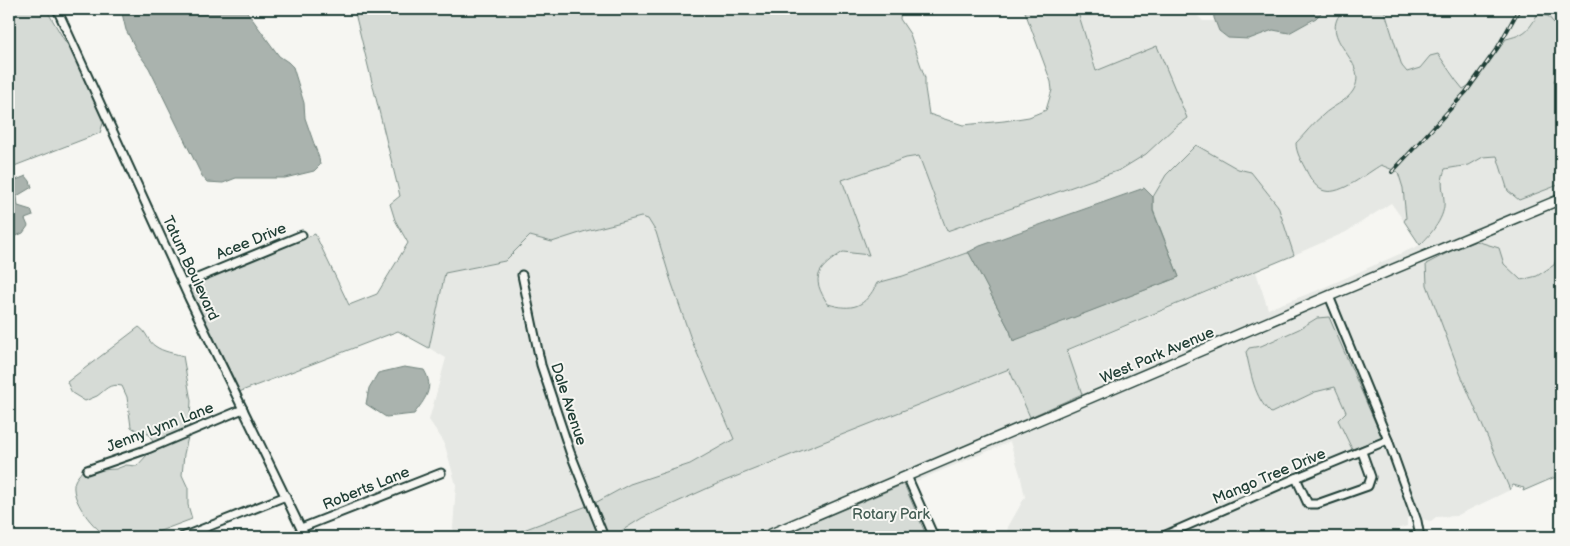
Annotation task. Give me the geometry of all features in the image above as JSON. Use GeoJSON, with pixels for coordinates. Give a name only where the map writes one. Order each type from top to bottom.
{"type":"FeatureCollection","features":[{"type":"Feature","properties":{"kind":"street","name":"Tatum Boulevard"},"geometry":{"type":"LineString","coordinates":[[57,9],[183,284],[305,537]]}},
{"type":"Feature","properties":{"kind":"street","name":"West Park Avenue"},"geometry":{"type":"LineString","coordinates":[[764,537],[1561,199]]}},
{"type":"Feature","properties":{"kind":"street","name":"Acee Drive"},"geometry":{"type":"LineString","coordinates":[[183,284],[302,235]]}},
{"type":"Feature","properties":{"kind":"street","name":"Dale Avenue"},"geometry":{"type":"LineString","coordinates":[[522,275],[540,365],[570,452],[604,537]]}},
{"type":"Feature","properties":{"kind":"street"},"geometry":{"type":"LineString","coordinates":[[1329,296],[1388,440],[1417,521],[1420,537]]}},
{"type":"Feature","properties":{"kind":"street","name":"Jenny Lynn Lane"},"geometry":{"type":"LineString","coordinates":[[87,470],[148,449],[243,409]]}},
{"type":"Feature","properties":{"kind":"street","name":"Mango Tree Drive"},"geometry":{"type":"LineString","coordinates":[[1161,537],[1388,440]]}},
{"type":"Feature","properties":{"kind":"street"},"geometry":{"type":"LineString","coordinates":[[1296,478],[1308,504],[1317,504],[1368,486],[1371,477],[1362,452]]}},
{"type":"Feature","properties":{"kind":"street","name":"Roberts Lane"},"geometry":{"type":"LineString","coordinates":[[301,528],[441,473]]}},
{"type":"Feature","properties":{"kind":"street"},"geometry":{"type":"LineString","coordinates":[[907,476],[934,537]]}},
{"type":"Feature","properties":{"kind":"street"},"geometry":{"type":"LineString","coordinates":[[182,537],[286,496]]}},
{"type":"Feature","properties":{"kind":"shaded area"},"geometry":{"type":"Polygon","coordinates":[[[121,9],[245,9],[279,56],[293,67],[304,103],[305,118],[320,165],[314,171],[285,178],[236,178],[223,183],[207,182],[202,176],[149,68],[126,30],[121,9]]]}},
{"type":"Feature","properties":{"kind":"shaded area"},"geometry":{"type":"Polygon","coordinates":[[[1077,9],[1191,9],[1203,21],[1215,21],[1219,31],[1228,38],[1261,35],[1273,30],[1289,32],[1316,18],[1325,9],[1344,9],[1337,16],[1347,54],[1358,79],[1352,93],[1323,115],[1296,143],[1350,186],[1381,165],[1398,172],[1403,188],[1406,218],[1404,221],[1391,203],[1346,232],[1294,255],[1278,206],[1251,172],[1238,169],[1196,146],[1166,175],[1153,197],[1144,188],[980,246],[967,253],[903,276],[877,283],[868,298],[851,308],[828,304],[819,286],[818,274],[822,268],[843,252],[868,255],[842,180],[906,158],[919,156],[947,231],[1175,127],[1187,118],[1097,71],[1077,9]]]}},
{"type":"Feature","properties":{"kind":"shaded area"},"geometry":{"type":"Polygon","coordinates":[[[1213,9],[1325,9],[1316,18],[1289,33],[1273,30],[1249,39],[1228,38],[1219,31],[1213,9]]]}},
{"type":"Feature","properties":{"kind":"shaded area"},"geometry":{"type":"Polygon","coordinates":[[[1384,9],[1555,9],[1561,13],[1561,35],[1559,29],[1530,29],[1517,37],[1506,39],[1476,81],[1462,89],[1454,79],[1450,69],[1430,56],[1420,68],[1407,72],[1402,66],[1384,9]]]}},
{"type":"Feature","properties":{"kind":"shaded area"},"geometry":{"type":"Polygon","coordinates":[[[1498,156],[1508,191],[1519,200],[1558,185],[1561,195],[755,537],[606,537],[615,535],[642,518],[717,484],[1009,369],[1081,394],[1067,351],[1256,272],[1268,309],[1316,291],[1420,245],[1437,227],[1445,203],[1441,183],[1445,169],[1469,165],[1483,157],[1498,156]]]}},
{"type":"Feature","properties":{"kind":"shaded area"},"geometry":{"type":"Polygon","coordinates":[[[26,176],[32,187],[17,196],[18,206],[31,210],[33,216],[25,219],[28,226],[23,233],[9,239],[9,213],[14,207],[11,199],[9,199],[9,179],[16,180],[26,176]]]}},
{"type":"Feature","properties":{"kind":"shaded area"},"geometry":{"type":"Polygon","coordinates":[[[1144,188],[1153,197],[1153,211],[1179,277],[1013,341],[1010,331],[969,253],[967,253],[980,246],[1144,188]]]}},
{"type":"Feature","properties":{"kind":"shaded area"},"geometry":{"type":"Polygon","coordinates":[[[1561,203],[1561,247],[1554,265],[1537,276],[1520,280],[1504,264],[1499,248],[1460,373],[1510,490],[1456,516],[1436,517],[1431,521],[1407,518],[1407,526],[1373,537],[1006,537],[1008,527],[1025,497],[1010,442],[907,485],[904,481],[1561,203]],[[1317,318],[1299,329],[1261,346],[1249,348],[1271,412],[1315,392],[1335,387],[1346,412],[1382,438],[1317,318]]]}},
{"type":"Feature","properties":{"kind":"shaded area"},"geometry":{"type":"Polygon","coordinates":[[[641,217],[648,219],[656,232],[691,339],[734,439],[690,464],[630,484],[595,503],[505,537],[456,537],[453,528],[456,485],[444,442],[429,420],[446,358],[429,348],[445,273],[505,261],[529,236],[552,242],[641,217]]]}},
{"type":"Feature","properties":{"kind":"shaded area"},"geometry":{"type":"Polygon","coordinates":[[[404,367],[424,370],[429,382],[429,388],[414,414],[386,417],[366,404],[369,388],[378,373],[404,367]]]}},
{"type":"Feature","properties":{"kind":"green space"},"geometry":{"type":"Polygon","coordinates":[[[9,9],[46,9],[66,43],[79,52],[104,120],[100,133],[9,168],[9,9]]]}},
{"type":"Feature","properties":{"kind":"green space"},"geometry":{"type":"Polygon","coordinates":[[[354,9],[901,9],[900,19],[910,34],[925,78],[929,114],[963,125],[1029,117],[1046,110],[1052,90],[1051,82],[1024,9],[1077,9],[1096,71],[1157,46],[1187,118],[1146,154],[1120,170],[947,231],[919,156],[906,158],[842,180],[869,255],[843,252],[823,268],[818,279],[822,294],[828,304],[844,307],[857,306],[868,298],[877,283],[903,276],[969,252],[1013,340],[1179,277],[1153,210],[1153,197],[1166,175],[1196,145],[1238,169],[1251,172],[1278,206],[1294,255],[1067,350],[1082,394],[1030,417],[1009,369],[717,484],[642,518],[615,535],[606,537],[505,537],[595,503],[630,484],[690,464],[734,439],[691,339],[656,232],[648,219],[641,217],[552,242],[530,236],[505,261],[445,273],[429,348],[398,331],[239,392],[187,286],[315,234],[349,305],[377,294],[408,243],[395,220],[390,204],[400,196],[354,9]]]}},
{"type":"Feature","properties":{"kind":"green space"},"geometry":{"type":"Polygon","coordinates":[[[1344,9],[1384,9],[1402,66],[1407,72],[1420,68],[1430,56],[1438,54],[1463,89],[1476,81],[1506,39],[1525,32],[1537,15],[1548,16],[1559,29],[1561,35],[1561,65],[1554,81],[1561,91],[1561,184],[1519,200],[1508,191],[1497,156],[1483,157],[1469,165],[1445,169],[1442,182],[1443,213],[1433,230],[1420,245],[1404,221],[1406,218],[1403,188],[1398,172],[1381,165],[1339,190],[1325,191],[1319,188],[1301,161],[1296,143],[1319,118],[1347,98],[1353,91],[1357,80],[1351,60],[1335,31],[1337,20],[1344,9]]]}},
{"type":"Feature","properties":{"kind":"green space"},"geometry":{"type":"Polygon","coordinates":[[[1476,241],[1499,248],[1504,264],[1521,280],[1537,276],[1554,265],[1561,247],[1561,477],[1553,478],[1523,491],[1524,488],[1513,485],[1510,490],[1460,373],[1427,285],[1426,264],[1476,241]]]}},
{"type":"Feature","properties":{"kind":"green space"},"geometry":{"type":"Polygon","coordinates":[[[1329,317],[1382,438],[1352,449],[1338,420],[1346,412],[1335,387],[1315,392],[1271,413],[1257,393],[1246,352],[1249,348],[1261,346],[1299,329],[1317,318],[1329,317]]]}},
{"type":"Feature","properties":{"kind":"green space"},"geometry":{"type":"Polygon","coordinates":[[[139,327],[158,348],[183,356],[191,401],[189,433],[182,475],[188,488],[188,505],[192,519],[144,537],[109,537],[103,534],[90,521],[79,505],[74,488],[76,480],[82,471],[116,469],[126,465],[137,466],[154,444],[149,434],[141,433],[131,427],[127,397],[122,386],[110,386],[97,396],[85,401],[72,393],[67,382],[139,327]]]}},
{"type":"Feature","properties":{"kind":"green space","name":"Rotary Park"},"geometry":{"type":"Polygon","coordinates":[[[904,484],[927,537],[778,537],[904,484]]]}},
{"type":"Feature","properties":{"kind":"railway"},"geometry":{"type":"LineString","coordinates":[[1392,172],[1466,92],[1498,47],[1519,9]]}}]}
